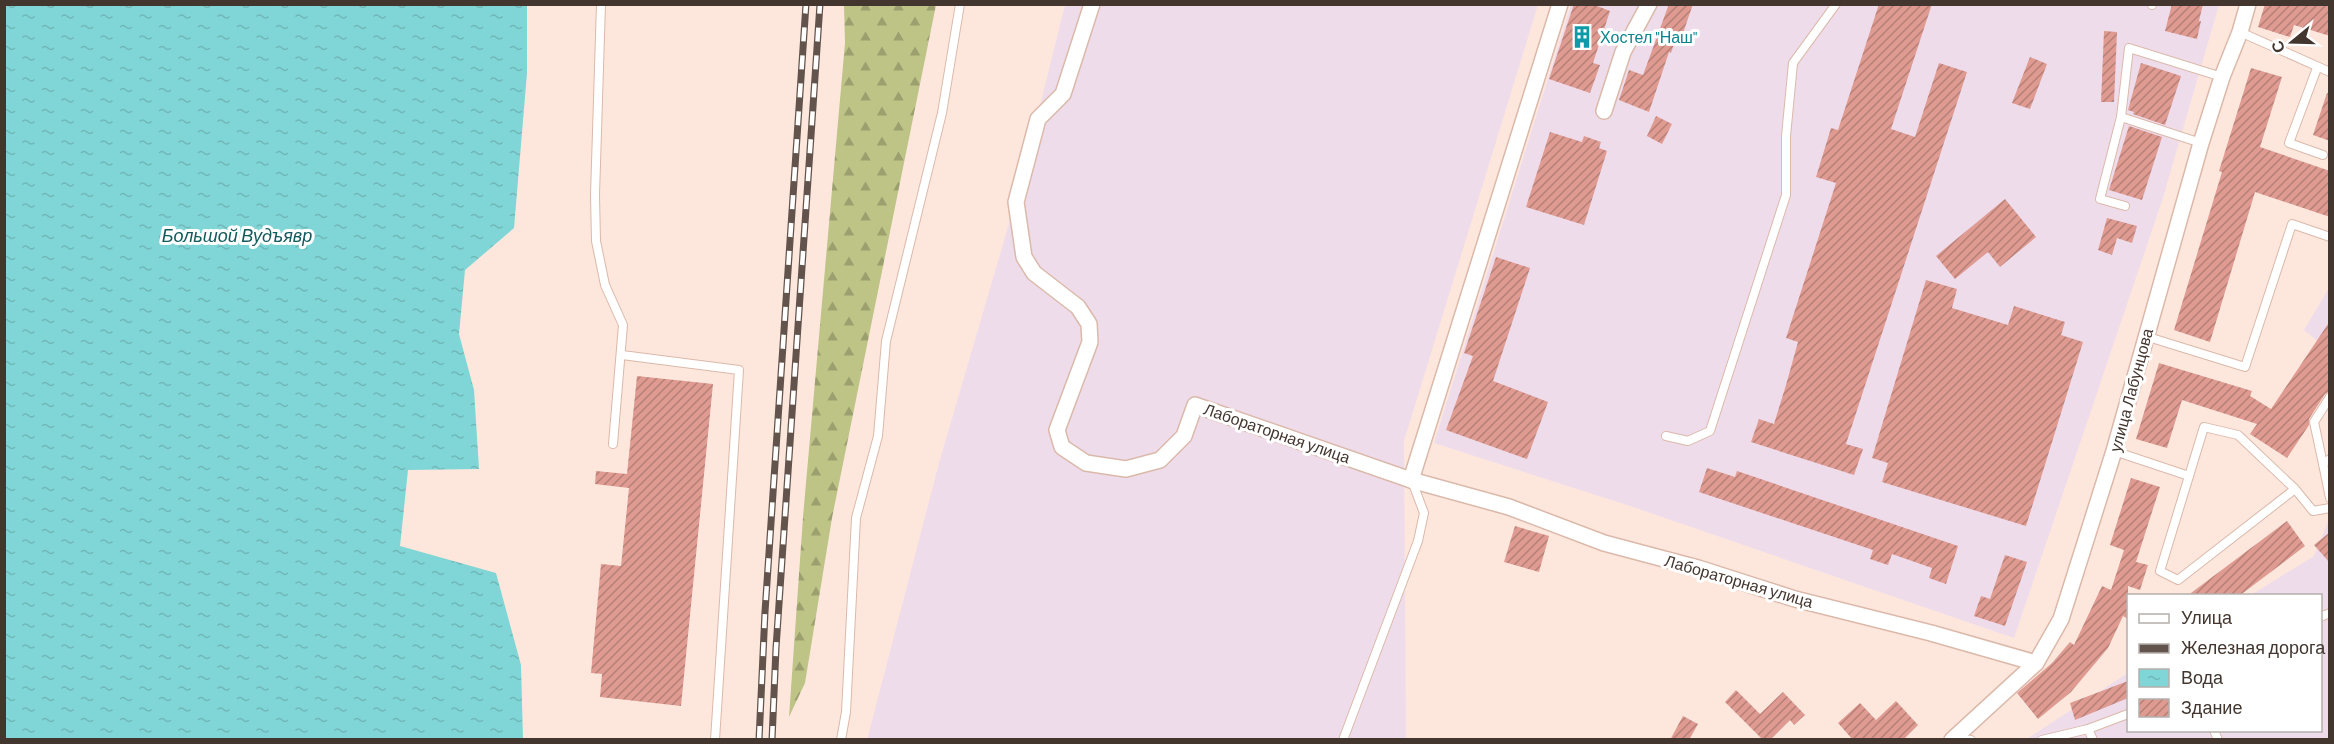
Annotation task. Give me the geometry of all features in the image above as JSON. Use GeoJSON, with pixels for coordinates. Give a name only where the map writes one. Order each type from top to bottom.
{"type":"FeatureCollection","features":[{"type":"Feature","properties":{"kind":"street","name":"Лабораторная улица"},"geometry":{"type":"LineString","coordinates":[[1092,4],[1063,94],[1038,118],[1016,202],[1024,257],[1034,273],[1078,307],[1089,324],[1090,342],[1057,430],[1062,447],[1086,463],[1126,470],[1160,460],[1184,436],[1195,405],[1411,480],[1509,507],[1604,543],[1698,568],[1795,599],[1931,633],[2036,663]]}},
{"type":"Feature","properties":{"kind":"street"},"geometry":{"type":"LineString","coordinates":[[1411,480],[1560,4]]}},
{"type":"Feature","properties":{"kind":"street"},"geometry":{"type":"LineString","coordinates":[[1604,111],[1623,52],[1649,4]]}},
{"type":"Feature","properties":{"kind":"street","name":"улица Лабунцова"},"geometry":{"type":"LineString","coordinates":[[1953,739],[2036,663],[2061,619],[2114,451],[2201,143],[2248,4]]}},
{"type":"Feature","properties":{"kind":"lane"},"geometry":{"type":"LineString","coordinates":[[601,4],[595,195],[596,241],[605,285],[623,325],[613,444]]}},
{"type":"Feature","properties":{"kind":"lane"},"geometry":{"type":"LineString","coordinates":[[841,740],[846,712],[856,518],[878,436],[886,340],[942,113],[960,4]]}},
{"type":"Feature","properties":{"kind":"lane"},"geometry":{"type":"LineString","coordinates":[[1666,436],[1688,441],[1710,431],[1785,195],[1786,136],[1793,63],[1836,4]]}},
{"type":"Feature","properties":{"kind":"lane"},"geometry":{"type":"LineString","coordinates":[[2240,32],[2330,72]]}},
{"type":"Feature","properties":{"kind":"lane"},"geometry":{"type":"LineString","coordinates":[[2125,206],[2100,199],[2121,117],[2129,48],[2222,76]]}},
{"type":"Feature","properties":{"kind":"lane"},"geometry":{"type":"LineString","coordinates":[[2318,68],[2289,143],[2323,155]]}},
{"type":"Feature","properties":{"kind":"lane"},"geometry":{"type":"LineString","coordinates":[[2121,117],[2201,143]]}},
{"type":"Feature","properties":{"kind":"lane"},"geometry":{"type":"LineString","coordinates":[[2145,336],[2245,367],[2292,224],[2330,237]]}},
{"type":"Feature","properties":{"kind":"lane"},"geometry":{"type":"LineString","coordinates":[[621,355],[739,370],[714,740]]}},
{"type":"Feature","properties":{"kind":"lane"},"geometry":{"type":"LineString","coordinates":[[2330,397],[2314,422],[2326,462],[2330,498]]}},
{"type":"Feature","properties":{"kind":"lane"},"geometry":{"type":"LineString","coordinates":[[2295,489],[2178,580],[2160,571],[2204,427],[2238,435],[2295,489],[2313,511],[2330,508]]}},
{"type":"Feature","properties":{"kind":"lane"},"geometry":{"type":"LineString","coordinates":[[2114,451],[2189,476]]}},
{"type":"Feature","properties":{"kind":"lane"},"geometry":{"type":"LineString","coordinates":[[1343,740],[1419,541],[1424,513],[1411,480]]}},
{"type":"Feature","properties":{"kind":"lane"},"geometry":{"type":"LineString","coordinates":[[2042,740],[2088,729],[2127,714]]}},
{"type":"Feature","properties":{"kind":"lane"},"geometry":{"type":"LineString","coordinates":[[2088,729],[2093,740]]}},
{"type":"Feature","properties":{"kind":"lane"},"geometry":{"type":"LineString","coordinates":[[1953,739],[1971,740]]}},
{"type":"Feature","properties":{"kind":"shaded area"},"geometry":{"type":"Polygon","coordinates":[[[1065,5],[1538,5],[1404,441],[1406,739],[867,740],[939,463],[1020,186],[1065,5]]]}},
{"type":"Feature","properties":{"kind":"shaded area"},"geometry":{"type":"Polygon","coordinates":[[[1571,5],[2219,5],[2162,201],[2014,638],[1630,506],[1434,443],[1571,5]]]}},
{"type":"Feature","properties":{"kind":"shaded area"},"geometry":{"type":"Polygon","coordinates":[[[2329,288],[2329,350],[2304,330],[2329,288]]]}},
{"type":"Feature","properties":{"kind":"shaded area"},"geometry":{"type":"Polygon","coordinates":[[[2329,519],[2329,739],[2025,740],[2127,674],[2127,732],[2322,732],[2322,594],[2253,594],[2314,556],[2329,519]]]}},
{"type":"Feature","properties":{"kind":"green space"},"geometry":{"type":"Polygon","coordinates":[[[844,5],[936,5],[832,518],[805,683],[789,717],[803,517],[845,43],[844,5]]]}},
{"type":"Feature","properties":{"kind":"water","name":"Большой Вудъявр"},"geometry":{"type":"Polygon","coordinates":[[[4,5],[527,5],[527,73],[514,228],[465,270],[459,334],[474,390],[479,469],[408,470],[400,546],[496,573],[521,665],[523,739],[5,739],[4,5]]]}},
{"type":"Feature","properties":{"kind":"building","name":"Хостел \"Наш\""},"geometry":{"type":"Polygon","coordinates":[[[1574,4],[1592,4],[1610,11],[1593,63],[1600,65],[1590,93],[1549,79],[1574,4]]]}},
{"type":"Feature","properties":{"kind":"building"},"geometry":{"type":"Polygon","coordinates":[[[1669,4],[1693,4],[1681,39],[1676,38],[1671,53],[1669,52],[1649,112],[1619,100],[1629,70],[1643,75],[1669,4]]]}},
{"type":"Feature","properties":{"kind":"building"},"geometry":{"type":"Polygon","coordinates":[[[1879,4],[1932,4],[1891,129],[1915,137],[1939,63],[1967,72],[1846,444],[1863,449],[1854,475],[1751,442],[1759,419],[1774,424],[1786,385],[1798,342],[1786,338],[1836,183],[1816,177],[1831,128],[1838,130],[1879,4]]]}},
{"type":"Feature","properties":{"kind":"building"},"geometry":{"type":"Polygon","coordinates":[[[2172,4],[2203,4],[2197,39],[2165,31],[2172,4]]]}},
{"type":"Feature","properties":{"kind":"building"},"geometry":{"type":"Polygon","coordinates":[[[2265,4],[2330,4],[2330,36],[2294,25],[2290,37],[2258,27],[2265,4]]]}},
{"type":"Feature","properties":{"kind":"building"},"geometry":{"type":"Polygon","coordinates":[[[2104,31],[2117,32],[2114,102],[2101,102],[2104,31]]]}},
{"type":"Feature","properties":{"kind":"building"},"geometry":{"type":"Polygon","coordinates":[[[2030,57],[2047,64],[2030,109],[2012,103],[2030,57]]]}},
{"type":"Feature","properties":{"kind":"building"},"geometry":{"type":"Polygon","coordinates":[[[2141,63],[2181,76],[2165,125],[2133,114],[2134,112],[2128,110],[2141,63]]]}},
{"type":"Feature","properties":{"kind":"building"},"geometry":{"type":"Polygon","coordinates":[[[2251,68],[2282,77],[2260,147],[2330,171],[2330,217],[2255,192],[2210,342],[2174,330],[2251,68]]]}},
{"type":"Feature","properties":{"kind":"building"},"geometry":{"type":"Polygon","coordinates":[[[2327,93],[2330,94],[2330,141],[2313,135],[2327,93]]]}},
{"type":"Feature","properties":{"kind":"building"},"geometry":{"type":"Polygon","coordinates":[[[1656,116],[1672,124],[1662,144],[1647,136],[1656,116]]]}},
{"type":"Feature","properties":{"kind":"building"},"geometry":{"type":"Polygon","coordinates":[[[2129,126],[2162,137],[2142,200],[2109,190],[2129,126]]]}},
{"type":"Feature","properties":{"kind":"building"},"geometry":{"type":"Polygon","coordinates":[[[1550,132],[1582,142],[1584,136],[1601,142],[1599,148],[1607,151],[1584,225],[1526,207],[1550,132]]]}},
{"type":"Feature","properties":{"kind":"building"},"geometry":{"type":"Polygon","coordinates":[[[2005,199],[2036,237],[2000,267],[1988,252],[1955,279],[1936,256],[2005,199]]]}},
{"type":"Feature","properties":{"kind":"building"},"geometry":{"type":"Polygon","coordinates":[[[2107,218],[2137,226],[2132,243],[2117,238],[2112,255],[2098,250],[2107,218]]]}},
{"type":"Feature","properties":{"kind":"building"},"geometry":{"type":"Polygon","coordinates":[[[1496,257],[1530,268],[1493,381],[1548,402],[1527,459],[1446,430],[1473,356],[1464,353],[1496,257]]]}},
{"type":"Feature","properties":{"kind":"building"},"geometry":{"type":"Polygon","coordinates":[[[1926,280],[1957,289],[1952,308],[2008,325],[2014,306],[2065,322],[2061,335],[2083,342],[2026,526],[1882,482],[1888,463],[1872,458],[1926,280]]]}},
{"type":"Feature","properties":{"kind":"building"},"geometry":{"type":"Polygon","coordinates":[[[2330,321],[2330,391],[2325,394],[2309,419],[2309,425],[2287,458],[2250,434],[2257,424],[2182,400],[2167,448],[2136,439],[2159,363],[2252,391],[2250,396],[2271,409],[2330,321]]]}},
{"type":"Feature","properties":{"kind":"building"},"geometry":{"type":"Polygon","coordinates":[[[637,376],[713,384],[681,706],[600,697],[602,674],[591,673],[601,564],[621,566],[629,488],[595,484],[596,471],[627,474],[637,376]]]}},
{"type":"Feature","properties":{"kind":"building"},"geometry":{"type":"Polygon","coordinates":[[[1707,468],[1735,477],[1737,471],[1958,546],[1946,584],[1929,578],[1932,568],[1892,554],[1888,565],[1870,559],[1873,550],[1699,492],[1707,468]]]}},
{"type":"Feature","properties":{"kind":"building"},"geometry":{"type":"Polygon","coordinates":[[[2131,478],[2160,487],[2136,562],[2148,565],[2140,590],[2128,586],[2127,618],[2123,616],[2108,648],[2071,692],[2038,719],[2017,693],[2052,663],[2070,642],[2074,645],[2102,586],[2111,590],[2124,550],[2110,545],[2131,478]]]}},
{"type":"Feature","properties":{"kind":"building"},"geometry":{"type":"Polygon","coordinates":[[[2287,521],[2305,546],[2242,594],[2190,594],[2287,521]]]}},
{"type":"Feature","properties":{"kind":"building"},"geometry":{"type":"Polygon","coordinates":[[[1515,526],[1549,536],[1539,572],[1504,562],[1515,526]]]}},
{"type":"Feature","properties":{"kind":"building"},"geometry":{"type":"Polygon","coordinates":[[[2330,532],[2330,563],[2314,545],[2330,532]]]}},
{"type":"Feature","properties":{"kind":"building"},"geometry":{"type":"Polygon","coordinates":[[[2005,555],[2027,562],[2005,626],[1974,616],[1981,596],[1990,599],[2005,555]]]}},
{"type":"Feature","properties":{"kind":"building"},"geometry":{"type":"Polygon","coordinates":[[[2127,681],[2127,698],[2075,720],[2070,703],[2127,681]]]}},
{"type":"Feature","properties":{"kind":"building"},"geometry":{"type":"Polygon","coordinates":[[[1736,690],[1760,714],[1783,692],[1805,715],[1794,725],[1790,720],[1770,740],[1763,740],[1725,702],[1736,690]]]}},
{"type":"Feature","properties":{"kind":"building"},"geometry":{"type":"Polygon","coordinates":[[[1896,701],[1918,725],[1903,740],[1853,740],[1838,723],[1860,703],[1876,720],[1896,701]]]}},
{"type":"Feature","properties":{"kind":"building"},"geometry":{"type":"Polygon","coordinates":[[[1683,716],[1698,724],[1689,740],[1670,740],[1683,716]]]}},
{"type":"Feature","properties":{"kind":"railway"},"geometry":{"type":"LineString","coordinates":[[759,740],[765,612],[806,4]]}},
{"type":"Feature","properties":{"kind":"railway"},"geometry":{"type":"LineString","coordinates":[[772,740],[776,648],[820,4]]}},
{"type":"Feature","properties":{"kind":"place","name":"Хостел \"Наш\""},"geometry":{"type":"Point","coordinates":[1582,37]}}]}
